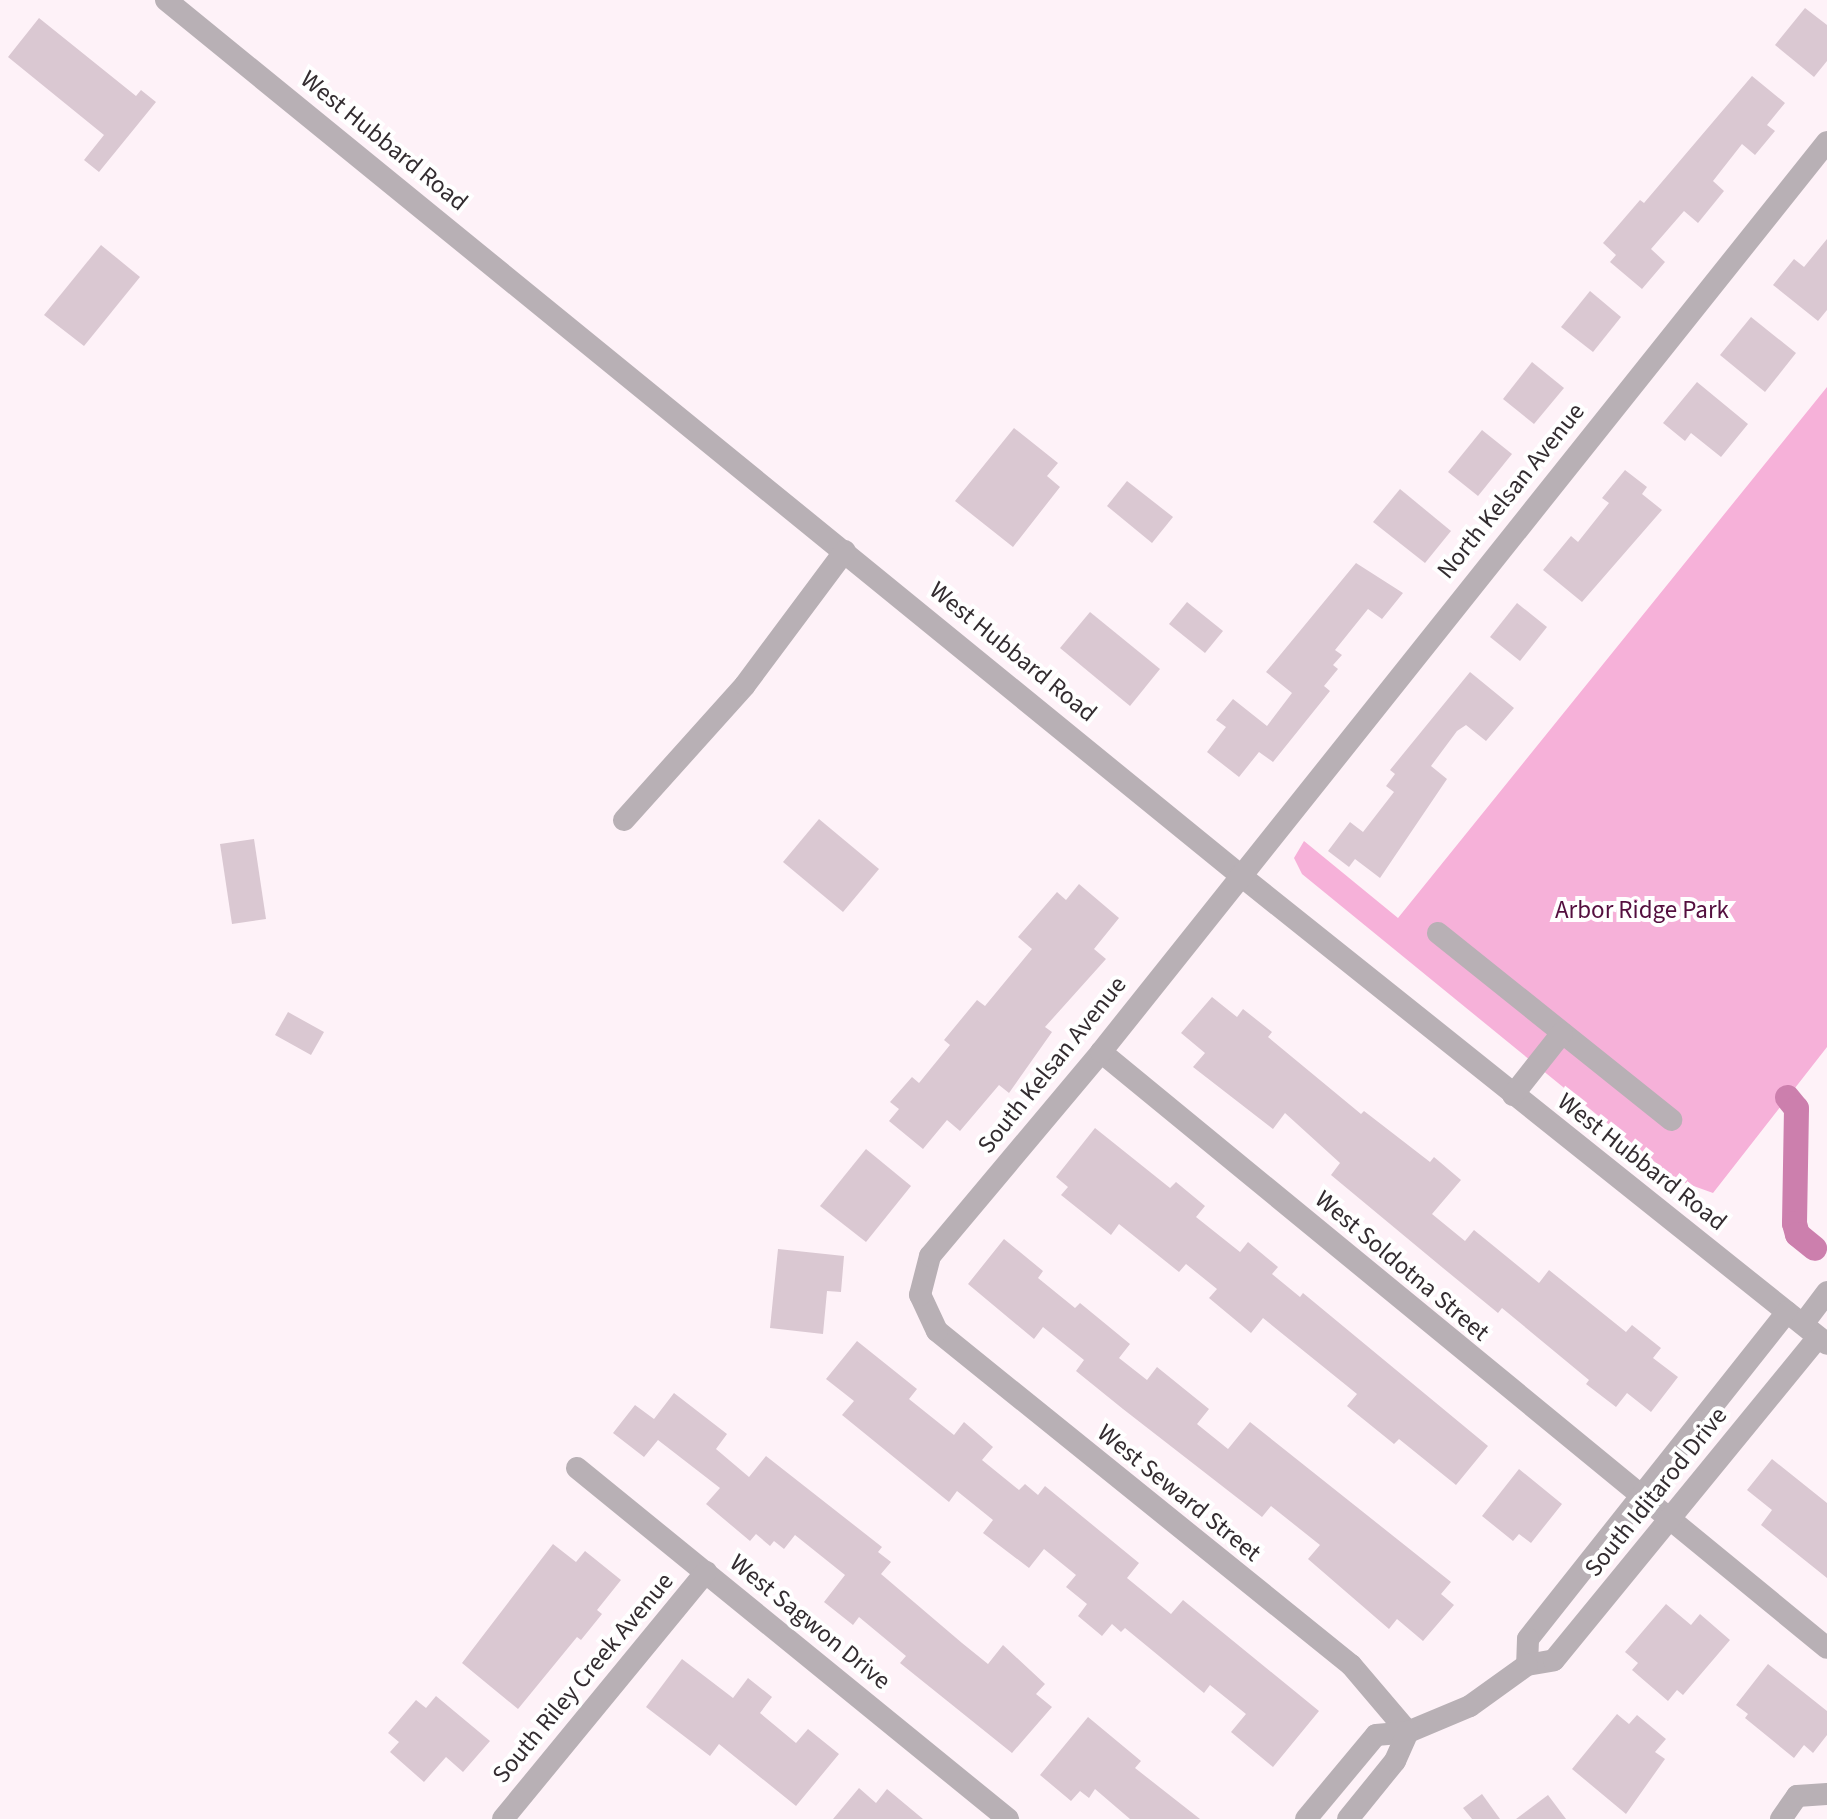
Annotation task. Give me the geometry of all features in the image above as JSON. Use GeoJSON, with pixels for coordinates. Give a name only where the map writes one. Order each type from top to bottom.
{"type":"FeatureCollection","features":[{"type":"Feature","properties":{"kind":"street","name":"West Hubbard Road"},"geometry":{"type":"LineString","coordinates":[[166,0],[1240,876],[1809,1329]]}},
{"type":"Feature","properties":{"kind":"street","name":"North Kelsan Avenue"},"geometry":{"type":"LineString","coordinates":[[1240,876],[1827,142]]}},
{"type":"Feature","properties":{"kind":"street"},"geometry":{"type":"LineString","coordinates":[[624,820],[745,685],[844,551]]}},
{"type":"Feature","properties":{"kind":"street","name":"South Kelsan Avenue"},"geometry":{"type":"LineString","coordinates":[[920,1296],[930,1256],[1101,1052],[1240,876]]}},
{"type":"Feature","properties":{"kind":"street"},"geometry":{"type":"LineString","coordinates":[[1438,933],[1671,1120]]}},
{"type":"Feature","properties":{"kind":"street"},"geometry":{"type":"LineString","coordinates":[[1513,1095],[1562,1033]]}},
{"type":"Feature","properties":{"kind":"street","name":"West Soldotna Street"},"geometry":{"type":"LineString","coordinates":[[1101,1052],[1827,1648]]}},
{"type":"Feature","properties":{"kind":"street"},"geometry":{"type":"LineString","coordinates":[[1809,1329],[1827,1292]]}},
{"type":"Feature","properties":{"kind":"street","name":"West Seward Street"},"geometry":{"type":"LineString","coordinates":[[920,1296],[936,1330],[1351,1665],[1408,1732]]}},
{"type":"Feature","properties":{"kind":"street","name":"South Iditarod Drive"},"geometry":{"type":"LineString","coordinates":[[1527,1665],[1528,1639],[1640,1498],[1809,1329]]}},
{"type":"Feature","properties":{"kind":"street","name":"South Iditarod Drive"},"geometry":{"type":"LineString","coordinates":[[1306,1819],[1376,1735],[1408,1732],[1470,1706],[1527,1665],[1554,1660],[1668,1521],[1809,1329]]}},
{"type":"Feature","properties":{"kind":"street","name":"West Sagwon Drive"},"geometry":{"type":"LineString","coordinates":[[577,1468],[1008,1819]]}},
{"type":"Feature","properties":{"kind":"street","name":"South Riley Creek Avenue"},"geometry":{"type":"LineString","coordinates":[[503,1819],[706,1572]]}},
{"type":"Feature","properties":{"kind":"street"},"geometry":{"type":"LineString","coordinates":[[1348,1819],[1395,1761],[1408,1732]]}},
{"type":"Feature","properties":{"kind":"street"},"geometry":{"type":"LineString","coordinates":[[1782,1819],[1798,1796],[1827,1794]]}},
{"type":"Feature","properties":{"kind":"green space","name":"Arbor Ridge Park"},"geometry":{"type":"Polygon","coordinates":[[[1827,387],[1827,1047],[1713,1193],[1677,1180],[1302,874],[1294,858],[1304,841],[1398,918],[1827,387]]]}},
{"type":"Feature","properties":{"kind":"building"},"geometry":{"type":"Polygon","coordinates":[[[1805,8],[1827,25],[1827,61],[1814,77],[1775,45],[1805,8]]]}},
{"type":"Feature","properties":{"kind":"building"},"geometry":{"type":"Polygon","coordinates":[[[39,18],[136,96],[141,90],[156,102],[99,172],[84,160],[104,135],[8,57],[39,18]]]}},
{"type":"Feature","properties":{"kind":"building"},"geometry":{"type":"Polygon","coordinates":[[[1752,76],[1785,103],[1767,125],[1775,131],[1755,155],[1742,144],[1713,181],[1724,191],[1698,223],[1684,211],[1651,249],[1665,262],[1642,289],[1610,262],[1616,255],[1603,243],[1640,200],[1644,203],[1752,76]]]}},
{"type":"Feature","properties":{"kind":"building"},"geometry":{"type":"Polygon","coordinates":[[[1827,239],[1827,310],[1818,321],[1773,285],[1794,259],[1804,267],[1827,239]]]}},
{"type":"Feature","properties":{"kind":"building"},"geometry":{"type":"Polygon","coordinates":[[[101,245],[140,277],[84,346],[44,315],[101,245]]]}},
{"type":"Feature","properties":{"kind":"building"},"geometry":{"type":"Polygon","coordinates":[[[1590,291],[1621,317],[1593,352],[1561,327],[1590,291]]]}},
{"type":"Feature","properties":{"kind":"building"},"geometry":{"type":"Polygon","coordinates":[[[1751,317],[1796,353],[1765,392],[1720,355],[1751,317]]]}},
{"type":"Feature","properties":{"kind":"building"},"geometry":{"type":"Polygon","coordinates":[[[1532,362],[1564,388],[1534,424],[1503,399],[1532,362]]]}},
{"type":"Feature","properties":{"kind":"building"},"geometry":{"type":"Polygon","coordinates":[[[1697,382],[1748,424],[1721,457],[1691,433],[1685,441],[1663,423],[1697,382]]]}},
{"type":"Feature","properties":{"kind":"building"},"geometry":{"type":"Polygon","coordinates":[[[1014,428],[1058,463],[1047,476],[1060,487],[1013,547],[955,501],[1014,428]]]}},
{"type":"Feature","properties":{"kind":"building"},"geometry":{"type":"Polygon","coordinates":[[[1482,430],[1512,454],[1478,496],[1448,472],[1482,430]]]}},
{"type":"Feature","properties":{"kind":"building"},"geometry":{"type":"Polygon","coordinates":[[[1625,470],[1647,487],[1642,494],[1662,510],[1582,602],[1543,570],[1571,536],[1578,542],[1609,503],[1602,498],[1625,470]]]}},
{"type":"Feature","properties":{"kind":"building"},"geometry":{"type":"Polygon","coordinates":[[[1127,481],[1173,517],[1152,543],[1107,506],[1127,481]]]}},
{"type":"Feature","properties":{"kind":"building"},"geometry":{"type":"Polygon","coordinates":[[[1400,489],[1451,531],[1425,563],[1373,522],[1400,489]]]}},
{"type":"Feature","properties":{"kind":"building"},"geometry":{"type":"Polygon","coordinates":[[[1356,563],[1403,593],[1382,619],[1368,609],[1335,650],[1342,655],[1333,665],[1338,669],[1324,686],[1330,691],[1273,762],[1259,752],[1239,777],[1207,752],[1226,727],[1216,720],[1233,699],[1267,726],[1292,693],[1266,672],[1356,563]]]}},
{"type":"Feature","properties":{"kind":"building"},"geometry":{"type":"Polygon","coordinates":[[[1187,602],[1223,631],[1205,653],[1169,624],[1187,602]]]}},
{"type":"Feature","properties":{"kind":"building"},"geometry":{"type":"Polygon","coordinates":[[[1517,603],[1547,627],[1520,661],[1490,637],[1517,603]]]}},
{"type":"Feature","properties":{"kind":"building"},"geometry":{"type":"Polygon","coordinates":[[[1090,612],[1160,669],[1130,706],[1060,648],[1090,612]]]}},
{"type":"Feature","properties":{"kind":"building"},"geometry":{"type":"Polygon","coordinates":[[[1470,672],[1514,708],[1486,741],[1466,725],[1457,731],[1431,766],[1447,779],[1380,878],[1355,859],[1349,867],[1328,851],[1350,822],[1363,832],[1394,792],[1386,786],[1395,774],[1390,770],[1470,672]]]}},
{"type":"Feature","properties":{"kind":"building"},"geometry":{"type":"Polygon","coordinates":[[[819,819],[879,869],[843,912],[783,862],[819,819]]]}},
{"type":"Feature","properties":{"kind":"building"},"geometry":{"type":"Polygon","coordinates":[[[254,839],[266,919],[232,924],[220,844],[254,839]]]}},
{"type":"Feature","properties":{"kind":"building"},"geometry":{"type":"Polygon","coordinates":[[[1079,884],[1119,918],[1094,949],[1106,959],[1045,1027],[1052,1032],[1009,1093],[999,1085],[960,1131],[947,1120],[923,1149],[889,1121],[899,1109],[890,1102],[912,1077],[919,1083],[950,1045],[944,1040],[977,1000],[985,1006],[1032,949],[1018,937],[1057,892],[1066,900],[1079,884]]]}},
{"type":"Feature","properties":{"kind":"building"},"geometry":{"type":"Polygon","coordinates":[[[1212,997],[1237,1017],[1243,1009],[1272,1032],[1268,1037],[1361,1114],[1364,1111],[1430,1162],[1434,1157],[1461,1180],[1432,1214],[1465,1241],[1474,1230],[1539,1283],[1549,1270],[1626,1332],[1632,1325],[1661,1348],[1653,1358],[1678,1377],[1651,1412],[1627,1393],[1616,1407],[1502,1308],[1498,1313],[1331,1175],[1340,1163],[1285,1113],[1273,1129],[1193,1067],[1205,1053],[1181,1033],[1212,997]]]}},
{"type":"Feature","properties":{"kind":"building"},"geometry":{"type":"Polygon","coordinates":[[[288,1012],[324,1032],[311,1055],[275,1035],[288,1012]]]}},
{"type":"Feature","properties":{"kind":"building"},"geometry":{"type":"Polygon","coordinates":[[[1095,1128],[1170,1188],[1176,1182],[1205,1206],[1196,1217],[1240,1252],[1248,1242],[1278,1267],[1272,1274],[1300,1297],[1303,1293],[1488,1446],[1456,1485],[1399,1439],[1394,1444],[1347,1406],[1357,1394],[1263,1318],[1251,1333],[1209,1298],[1217,1289],[1186,1264],[1179,1272],[1119,1224],[1111,1235],[1061,1195],[1068,1187],[1056,1177],[1095,1128]]]}},
{"type":"Feature","properties":{"kind":"building"},"geometry":{"type":"Polygon","coordinates":[[[866,1149],[911,1186],[866,1242],[820,1206],[866,1149]]]}},
{"type":"Feature","properties":{"kind":"building"},"geometry":{"type":"Polygon","coordinates":[[[1004,1239],[1043,1271],[1038,1278],[1075,1308],[1080,1303],[1130,1344],[1119,1358],[1147,1380],[1157,1367],[1209,1409],[1197,1424],[1228,1449],[1250,1422],[1451,1582],[1441,1594],[1454,1605],[1423,1641],[1397,1619],[1389,1629],[1308,1559],[1320,1545],[1271,1506],[1262,1517],[1076,1371],[1084,1360],[1043,1327],[1034,1339],[968,1284],[1004,1239]]]}},
{"type":"Feature","properties":{"kind":"building"},"geometry":{"type":"Polygon","coordinates":[[[778,1249],[844,1256],[841,1292],[827,1291],[823,1334],[770,1328],[778,1249]]]}},
{"type":"Feature","properties":{"kind":"building"},"geometry":{"type":"Polygon","coordinates":[[[857,1341],[917,1389],[909,1399],[954,1435],[964,1422],[993,1447],[982,1460],[1019,1490],[1025,1484],[1038,1495],[1045,1486],[1139,1563],[1127,1578],[1171,1614],[1183,1600],[1319,1711],[1273,1767],[1231,1732],[1246,1714],[1210,1685],[1204,1693],[1125,1628],[1121,1632],[1112,1624],[1102,1636],[1078,1616],[1087,1604],[1066,1587],[1076,1575],[1044,1549],[1029,1568],[983,1533],[993,1520],[957,1491],[949,1502],[842,1415],[854,1401],[826,1379],[857,1341]]]}},
{"type":"Feature","properties":{"kind":"building"},"geometry":{"type":"Polygon","coordinates":[[[674,1393],[727,1434],[716,1449],[749,1477],[766,1456],[882,1547],[878,1552],[891,1562],[881,1574],[962,1643],[988,1664],[1003,1645],[1045,1684],[1036,1694],[1052,1707],[1012,1753],[900,1663],[906,1656],[859,1617],[853,1625],[824,1602],[845,1575],[795,1535],[784,1549],[774,1541],[770,1546],[756,1534],[750,1541],[706,1504],[720,1488],[658,1440],[644,1457],[613,1433],[635,1405],[654,1419],[674,1393]]]}},
{"type":"Feature","properties":{"kind":"building"},"geometry":{"type":"Polygon","coordinates":[[[1772,1459],[1827,1503],[1827,1578],[1761,1525],[1772,1510],[1747,1490],[1772,1459]]]}},
{"type":"Feature","properties":{"kind":"building"},"geometry":{"type":"Polygon","coordinates":[[[1519,1469],[1562,1504],[1531,1543],[1519,1534],[1513,1541],[1482,1516],[1519,1469]]]}},
{"type":"Feature","properties":{"kind":"building"},"geometry":{"type":"Polygon","coordinates":[[[553,1544],[576,1562],[585,1551],[621,1580],[597,1610],[602,1614],[581,1640],[577,1637],[518,1709],[462,1663],[553,1544]]]}},
{"type":"Feature","properties":{"kind":"building"},"geometry":{"type":"Polygon","coordinates":[[[1666,1604],[1691,1625],[1700,1614],[1730,1640],[1683,1695],[1677,1690],[1668,1701],[1632,1670],[1638,1663],[1625,1652],[1666,1604]]]}},
{"type":"Feature","properties":{"kind":"building"},"geometry":{"type":"Polygon","coordinates":[[[682,1659],[733,1698],[748,1678],[772,1697],[760,1713],[796,1743],[808,1729],[839,1754],[796,1806],[719,1744],[710,1756],[646,1707],[682,1659]]]}},
{"type":"Feature","properties":{"kind":"building"},"geometry":{"type":"Polygon","coordinates":[[[1768,1664],[1827,1711],[1827,1735],[1813,1753],[1804,1745],[1794,1758],[1745,1718],[1748,1714],[1736,1705],[1768,1664]]]}},
{"type":"Feature","properties":{"kind":"building"},"geometry":{"type":"Polygon","coordinates":[[[436,1696],[490,1741],[463,1772],[446,1757],[424,1782],[390,1752],[399,1742],[388,1733],[416,1700],[426,1708],[436,1696]]]}},
{"type":"Feature","properties":{"kind":"building"},"geometry":{"type":"Polygon","coordinates":[[[1617,1714],[1629,1724],[1637,1715],[1666,1739],[1655,1752],[1665,1759],[1626,1814],[1572,1769],[1617,1714]]]}},
{"type":"Feature","properties":{"kind":"building"},"geometry":{"type":"Polygon","coordinates":[[[1088,1717],[1141,1761],[1135,1768],[1200,1819],[1130,1819],[1095,1789],[1089,1798],[1080,1791],[1071,1801],[1040,1775],[1088,1717]]]}},
{"type":"Feature","properties":{"kind":"building"},"geometry":{"type":"Polygon","coordinates":[[[859,1788],[876,1803],[887,1789],[923,1819],[833,1819],[859,1788]]]}},
{"type":"Feature","properties":{"kind":"building"},"geometry":{"type":"Polygon","coordinates":[[[1482,1794],[1500,1819],[1472,1819],[1463,1808],[1482,1794]]]}},
{"type":"Feature","properties":{"kind":"building"},"geometry":{"type":"Polygon","coordinates":[[[1548,1795],[1566,1819],[1516,1819],[1548,1795]]]}},
{"type":"Feature","properties":{"kind":"waterway"},"geometry":{"type":"LineString","coordinates":[[1787,1097],[1796,1108],[1794,1223],[1797,1234],[1814,1248]]}}]}
